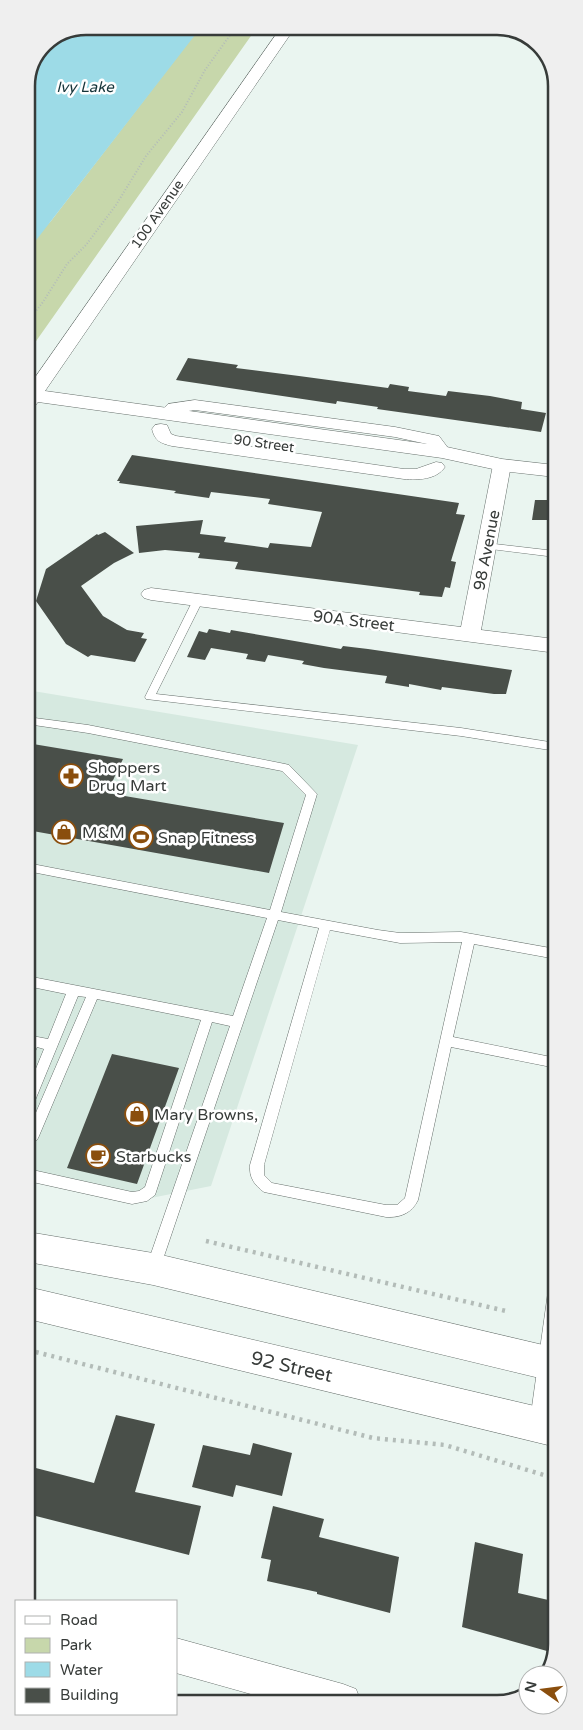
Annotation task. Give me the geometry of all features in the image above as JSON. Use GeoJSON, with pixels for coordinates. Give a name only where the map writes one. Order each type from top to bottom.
{"type":"FeatureCollection","features":[{"type":"Feature","properties":{"kind":"main road","name":"100 Avenue"},"geometry":{"type":"LineString","coordinates":[[35,393],[283,35]]}},
{"type":"Feature","properties":{"kind":"main road","name":"90 Street"},"geometry":{"type":"LineString","coordinates":[[35,403],[439,459],[454,469],[502,465],[548,470]]}},
{"type":"Feature","properties":{"kind":"main road"},"geometry":{"type":"LineString","coordinates":[[35,1248],[153,1269],[548,1363]]}},
{"type":"Feature","properties":{"kind":"main road","name":"92 Street"},"geometry":{"type":"LineString","coordinates":[[35,1305],[547,1427]]}},
{"type":"Feature","properties":{"kind":"street"},"geometry":{"type":"LineString","coordinates":[[164,422],[174,408],[195,405],[338,424],[432,440],[439,459]]}},
{"type":"Feature","properties":{"kind":"street","name":"98 Avenue"},"geometry":{"type":"LineString","coordinates":[[470,635],[502,465]]}},
{"type":"Feature","properties":{"kind":"street","name":"90A Street"},"geometry":{"type":"LineString","coordinates":[[152,594],[548,645]]}},
{"type":"Feature","properties":{"kind":"street"},"geometry":{"type":"LineString","coordinates":[[178,1656],[318,1695]]}},
{"type":"Feature","properties":{"kind":"lane"},"geometry":{"type":"LineString","coordinates":[[486,546],[548,553]]}},
{"type":"Feature","properties":{"kind":"lane"},"geometry":{"type":"LineString","coordinates":[[198,600],[150,697],[461,732],[548,746]]}},
{"type":"Feature","properties":{"kind":"lane"},"geometry":{"type":"LineString","coordinates":[[35,721],[88,729],[285,768],[312,794],[274,914],[153,1269]]}},
{"type":"Feature","properties":{"kind":"lane"},"geometry":{"type":"LineString","coordinates":[[35,869],[400,938],[469,938],[548,953]]}},
{"type":"Feature","properties":{"kind":"lane"},"geometry":{"type":"LineString","coordinates":[[326,925],[257,1165],[256,1175],[261,1183],[269,1188],[396,1212],[405,1208],[410,1200],[469,938]]}},
{"type":"Feature","properties":{"kind":"lane"},"geometry":{"type":"LineString","coordinates":[[35,983],[237,1022]]}},
{"type":"Feature","properties":{"kind":"lane"},"geometry":{"type":"LineString","coordinates":[[35,1085],[74,990]]}},
{"type":"Feature","properties":{"kind":"lane"},"geometry":{"type":"LineString","coordinates":[[35,1129],[93,994]]}},
{"type":"Feature","properties":{"kind":"lane"},"geometry":{"type":"LineString","coordinates":[[35,1177],[132,1198],[142,1197],[150,1191],[208,1016]]}},
{"type":"Feature","properties":{"kind":"lane"},"geometry":{"type":"LineString","coordinates":[[446,1041],[548,1061]]}},
{"type":"Feature","properties":{"kind":"lane"},"geometry":{"type":"LineString","coordinates":[[35,1042],[51,1045]]}},
{"type":"Feature","properties":{"kind":"lane"},"geometry":{"type":"LineString","coordinates":[[547,1427],[548,1411]]}},
{"type":"Feature","properties":{"kind":"path"},"geometry":{"type":"LineString","coordinates":[[35,312],[67,264],[86,245],[116,205],[140,164],[182,112],[205,70],[230,35]]}},
{"type":"Feature","properties":{"kind":"path"},"geometry":{"type":"LineString","coordinates":[[206,1241],[506,1311]]}},
{"type":"Feature","properties":{"kind":"path"},"geometry":{"type":"LineString","coordinates":[[35,1352],[372,1438],[445,1445],[548,1477]]}},
{"type":"Feature","properties":{"kind":"shaded area"},"geometry":{"type":"Polygon","coordinates":[[[35,691],[358,745],[211,1186],[126,1203],[35,1183],[35,691]]]}},
{"type":"Feature","properties":{"kind":"green space"},"geometry":{"type":"Polygon","coordinates":[[[194,35],[252,35],[35,343],[35,238],[51,221],[194,35]]]}},
{"type":"Feature","properties":{"kind":"water","name":"Ivy Lake"},"geometry":{"type":"Polygon","coordinates":[[[195,35],[35,242],[35,86],[39,67],[50,50],[67,39],[76,36],[195,35]]]}},
{"type":"Feature","properties":{"kind":"building"},"geometry":{"type":"Polygon","coordinates":[[[188,358],[238,365],[236,368],[388,388],[390,384],[409,387],[408,391],[446,396],[448,391],[490,396],[522,402],[521,409],[546,413],[541,432],[377,409],[378,407],[337,401],[336,404],[176,380],[188,358]]]}},
{"type":"Feature","properties":{"kind":"building"},"geometry":{"type":"Polygon","coordinates":[[[132,455],[459,503],[456,514],[465,515],[451,561],[456,562],[450,588],[445,587],[442,597],[419,595],[420,592],[235,569],[238,562],[198,558],[200,553],[165,550],[139,553],[136,526],[203,520],[200,534],[226,537],[224,542],[268,548],[270,543],[311,547],[322,512],[268,504],[270,499],[211,492],[209,498],[119,483],[120,481],[117,481],[132,455]]]}},
{"type":"Feature","properties":{"kind":"building"},"geometry":{"type":"Polygon","coordinates":[[[535,500],[548,500],[548,520],[532,520],[535,500]]]}},
{"type":"Feature","properties":{"kind":"building"},"geometry":{"type":"Polygon","coordinates":[[[105,532],[134,553],[114,563],[81,586],[103,616],[127,630],[144,633],[141,638],[147,639],[135,662],[91,655],[88,657],[66,644],[36,601],[46,569],[97,534],[105,532]]]}},
{"type":"Feature","properties":{"kind":"building"},"geometry":{"type":"Polygon","coordinates":[[[209,629],[230,633],[231,630],[341,649],[343,646],[368,649],[512,670],[506,694],[494,694],[442,687],[441,690],[409,684],[409,687],[385,683],[387,676],[324,668],[302,664],[304,661],[268,655],[265,662],[246,659],[248,654],[211,648],[205,660],[187,657],[199,631],[207,633],[209,629]]]}},
{"type":"Feature","properties":{"kind":"building"},"geometry":{"type":"Polygon","coordinates":[[[35,744],[123,759],[107,793],[284,823],[269,873],[35,831],[35,744]]]}},
{"type":"Feature","properties":{"kind":"building"},"geometry":{"type":"Polygon","coordinates":[[[112,1054],[179,1068],[137,1184],[67,1168],[112,1054]]]}},
{"type":"Feature","properties":{"kind":"building"},"geometry":{"type":"Polygon","coordinates":[[[116,1415],[155,1424],[135,1492],[201,1506],[189,1555],[35,1516],[35,1468],[94,1483],[116,1415]]]}},
{"type":"Feature","properties":{"kind":"building"},"geometry":{"type":"Polygon","coordinates":[[[253,1443],[292,1453],[282,1496],[236,1485],[233,1497],[192,1487],[203,1445],[250,1455],[253,1443]]]}},
{"type":"Feature","properties":{"kind":"building"},"geometry":{"type":"Polygon","coordinates":[[[273,1506],[324,1519],[319,1537],[399,1557],[390,1613],[317,1594],[317,1592],[267,1581],[271,1560],[261,1558],[273,1506]]]}},
{"type":"Feature","properties":{"kind":"building"},"geometry":{"type":"Polygon","coordinates":[[[475,1542],[523,1554],[518,1593],[548,1600],[548,1651],[462,1627],[475,1542]]]}},
{"type":"Feature","properties":{"kind":"place","name":"Shoppers Drug Mart"},"geometry":{"type":"Point","coordinates":[71,776]}},
{"type":"Feature","properties":{"kind":"place","name":"M&M"},"geometry":{"type":"Point","coordinates":[64,832]}},
{"type":"Feature","properties":{"kind":"place","name":"Snap Fitness"},"geometry":{"type":"Point","coordinates":[141,837]}},
{"type":"Feature","properties":{"kind":"place","name":"Mary Browns,"},"geometry":{"type":"Point","coordinates":[137,1114]}},
{"type":"Feature","properties":{"kind":"place","name":"Starbucks"},"geometry":{"type":"Point","coordinates":[98,1156]}}]}
